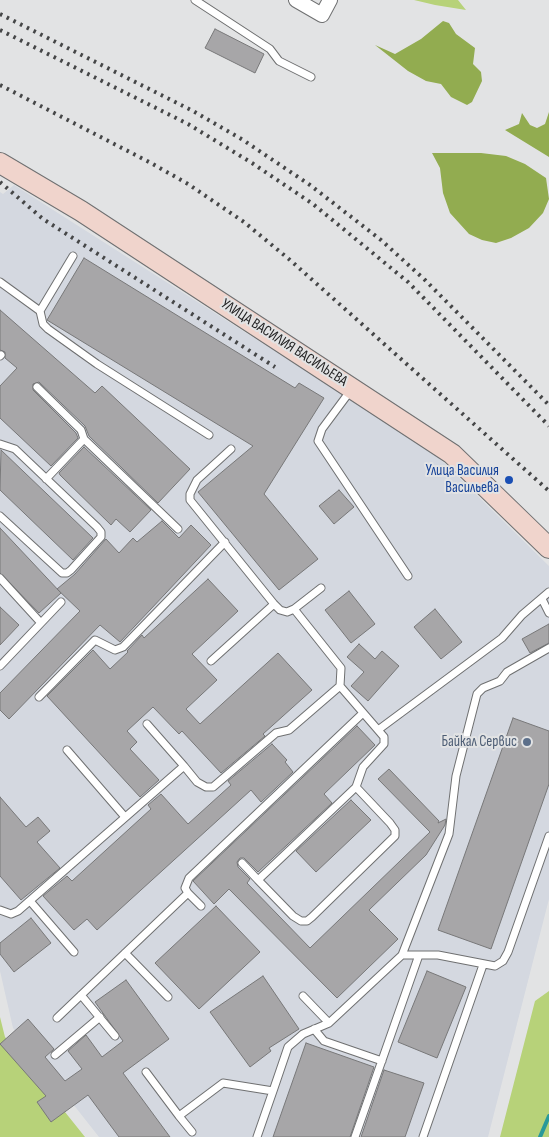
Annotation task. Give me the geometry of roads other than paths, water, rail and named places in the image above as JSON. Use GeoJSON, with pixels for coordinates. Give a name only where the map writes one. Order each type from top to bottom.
{"type":"FeatureCollection","features":[{"type":"Feature","properties":{"kind":"main road","name":"УЛИЦА ВАСИЛИЯ ВАСИЛЬЕВА"},"geometry":{"type":"LineString","coordinates":[[0,163],[81,211],[452,454],[549,548]]}},
{"type":"Feature","properties":{"kind":"street"},"geometry":{"type":"LineString","coordinates":[[296,0],[322,14],[330,0]]}},
{"type":"Feature","properties":{"kind":"lane"},"geometry":{"type":"LineString","coordinates":[[194,0],[270,48],[279,61],[311,77]]}},
{"type":"Feature","properties":{"kind":"lane"},"geometry":{"type":"LineString","coordinates":[[40,310],[74,256]]}},
{"type":"Feature","properties":{"kind":"lane"},"geometry":{"type":"LineString","coordinates":[[0,282],[40,310],[43,324],[48,329],[97,364],[209,435]]}},
{"type":"Feature","properties":{"kind":"lane"},"geometry":{"type":"LineString","coordinates":[[37,388],[81,430],[84,439],[178,529]]}},
{"type":"Feature","properties":{"kind":"lane"},"geometry":{"type":"LineString","coordinates":[[353,388],[322,429],[318,441],[408,576]]}},
{"type":"Feature","properties":{"kind":"lane"},"geometry":{"type":"LineString","coordinates":[[46,478],[84,439]]}},
{"type":"Feature","properties":{"kind":"lane"},"geometry":{"type":"LineString","coordinates":[[0,444],[15,449],[101,532],[98,542],[71,570],[67,573],[62,573],[0,516]]}},
{"type":"Feature","properties":{"kind":"lane"},"geometry":{"type":"LineString","coordinates":[[231,449],[197,480],[190,494],[190,500],[280,610],[287,612],[294,609],[321,588]]}},
{"type":"Feature","properties":{"kind":"lane"},"geometry":{"type":"LineString","coordinates":[[39,697],[95,640],[115,650],[123,647],[225,542]]}},
{"type":"Feature","properties":{"kind":"lane"},"geometry":{"type":"LineString","coordinates":[[0,578],[41,623]]}},
{"type":"Feature","properties":{"kind":"lane"},"geometry":{"type":"LineString","coordinates":[[378,730],[502,638],[522,615],[549,592]]}},
{"type":"Feature","properties":{"kind":"lane"},"geometry":{"type":"LineString","coordinates":[[542,598],[549,613]]}},
{"type":"Feature","properties":{"kind":"lane"},"geometry":{"type":"LineString","coordinates":[[0,666],[61,602]]}},
{"type":"Feature","properties":{"kind":"lane"},"geometry":{"type":"LineString","coordinates":[[211,661],[274,604]]}},
{"type":"Feature","properties":{"kind":"lane"},"geometry":{"type":"LineString","coordinates":[[258,880],[356,787],[363,767],[384,744],[384,737],[340,686],[341,668],[294,609]]}},
{"type":"Feature","properties":{"kind":"lane"},"geometry":{"type":"LineString","coordinates":[[257,1137],[288,1048],[303,1034],[329,1023],[402,955],[449,834],[456,776],[477,694],[483,688],[500,681],[507,672],[549,648]]}},
{"type":"Feature","properties":{"kind":"lane"},"geometry":{"type":"LineString","coordinates":[[147,724],[197,782],[206,787],[213,787],[276,733],[289,730],[340,686]]}},
{"type":"Feature","properties":{"kind":"lane"},"geometry":{"type":"LineString","coordinates":[[201,906],[185,888],[190,878],[363,713]]}},
{"type":"Feature","properties":{"kind":"lane"},"geometry":{"type":"LineString","coordinates":[[67,750],[125,817]]}},
{"type":"Feature","properties":{"kind":"lane"},"geometry":{"type":"LineString","coordinates":[[0,910],[11,914],[30,900],[184,766]]}},
{"type":"Feature","properties":{"kind":"lane"},"geometry":{"type":"LineString","coordinates":[[242,863],[293,916],[301,921],[307,921],[384,849],[395,836],[395,830],[356,787]]}},
{"type":"Feature","properties":{"kind":"lane"},"geometry":{"type":"LineString","coordinates":[[402,955],[438,956],[494,966],[503,961],[508,952],[549,836]]}},
{"type":"Feature","properties":{"kind":"lane"},"geometry":{"type":"LineString","coordinates":[[57,1018],[188,893]]}},
{"type":"Feature","properties":{"kind":"lane"},"geometry":{"type":"LineString","coordinates":[[30,900],[74,952]]}},
{"type":"Feature","properties":{"kind":"lane"},"geometry":{"type":"LineString","coordinates":[[125,953],[168,997]]}},
{"type":"Feature","properties":{"kind":"lane"},"geometry":{"type":"LineString","coordinates":[[356,1137],[419,955]]}},
{"type":"Feature","properties":{"kind":"lane"},"geometry":{"type":"LineString","coordinates":[[422,1137],[482,965]]}},
{"type":"Feature","properties":{"kind":"lane"},"geometry":{"type":"LineString","coordinates":[[81,995],[115,1036]]}},
{"type":"Feature","properties":{"kind":"lane"},"geometry":{"type":"LineString","coordinates":[[303,996],[329,1023]]}},
{"type":"Feature","properties":{"kind":"lane"},"geometry":{"type":"LineString","coordinates":[[55,1055],[100,1018]]}},
{"type":"Feature","properties":{"kind":"lane"},"geometry":{"type":"LineString","coordinates":[[314,1030],[324,1040],[382,1061]]}},
{"type":"Feature","properties":{"kind":"lane"},"geometry":{"type":"LineString","coordinates":[[146,1072],[192,1132]]}},
{"type":"Feature","properties":{"kind":"lane"},"geometry":{"type":"LineString","coordinates":[[179,1116],[223,1084],[273,1091]]}},
{"type":"Feature","properties":{"kind":"waterway"},"geometry":{"type":"LineString","coordinates":[[540,1137],[549,1116]]}},
{"type":"Feature","properties":{"kind":"railway"},"geometry":{"type":"LineString","coordinates":[[0,14],[193,111],[243,140],[310,185],[381,240],[425,280],[549,405]]}},
{"type":"Feature","properties":{"kind":"railway"},"geometry":{"type":"LineString","coordinates":[[0,30],[188,124],[252,163],[313,204],[408,282],[549,426]]}},
{"type":"Feature","properties":{"kind":"railway"},"geometry":{"type":"LineString","coordinates":[[0,85],[151,163],[188,184],[244,222],[290,260],[549,491]]}},
{"type":"Feature","properties":{"kind":"railway"},"geometry":{"type":"LineString","coordinates":[[0,182],[43,219],[275,367]]}},
{"type":"Feature","properties":{"kind":"place","name":"Улица Василия Васильева"},"geometry":{"type":"Point","coordinates":[509,480]}},
{"type":"Feature","properties":{"kind":"place","name":"Байкал Сервис"},"geometry":{"type":"Point","coordinates":[527,742]}}]}
